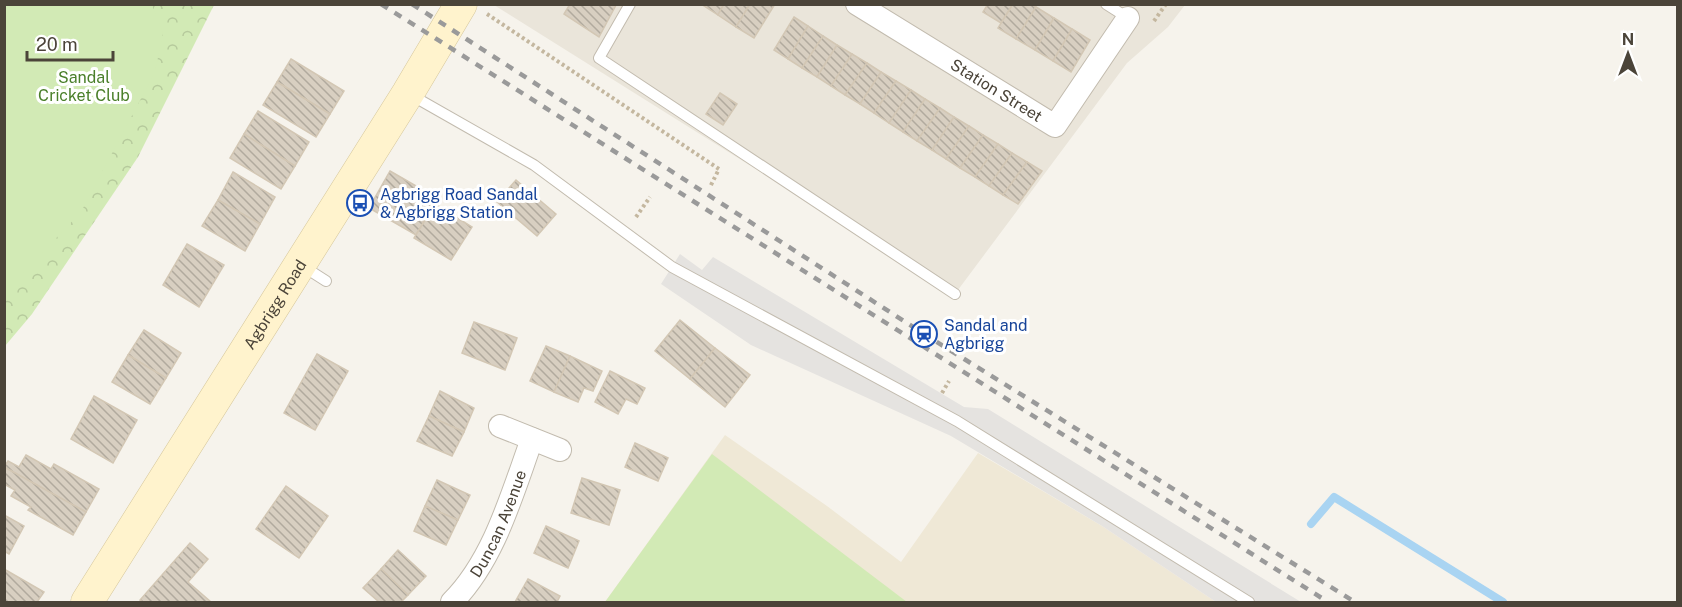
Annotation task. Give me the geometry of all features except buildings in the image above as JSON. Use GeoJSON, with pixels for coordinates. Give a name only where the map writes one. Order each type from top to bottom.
{"type":"FeatureCollection","features":[{"type":"Feature","properties":{"kind":"main road","name":"Agbrigg Road"},"geometry":{"type":"LineString","coordinates":[[87,603],[408,93],[470,7]]}},
{"type":"Feature","properties":{"kind":"street","name":"Station Street"},"geometry":{"type":"LineString","coordinates":[[857,4],[1055,126],[1128,18]]}},
{"type":"Feature","properties":{"kind":"street"},"geometry":{"type":"LineString","coordinates":[[500,426],[560,450]]}},
{"type":"Feature","properties":{"kind":"street","name":"Duncan Avenue"},"geometry":{"type":"LineString","coordinates":[[452,603],[465,589],[500,526],[532,439]]}},
{"type":"Feature","properties":{"kind":"lane"},"geometry":{"type":"LineString","coordinates":[[630,4],[599,58],[955,294]]}},
{"type":"Feature","properties":{"kind":"lane"},"geometry":{"type":"LineString","coordinates":[[1106,4],[1128,18]]}},
{"type":"Feature","properties":{"kind":"lane"},"geometry":{"type":"LineString","coordinates":[[408,93],[534,165],[672,267],[957,421],[1249,603]]}},
{"type":"Feature","properties":{"kind":"lane"},"geometry":{"type":"LineString","coordinates":[[300,264],[326,280]]}},
{"type":"Feature","properties":{"kind":"path"},"geometry":{"type":"LineString","coordinates":[[470,7],[719,169],[710,187]]}},
{"type":"Feature","properties":{"kind":"path"},"geometry":{"type":"LineString","coordinates":[[942,393],[949,381]]}},
{"type":"Feature","properties":{"kind":"shaded area"},"geometry":{"type":"Polygon","coordinates":[[[494,5],[1185,5],[1168,27],[1127,63],[955,294],[494,5]]]}},
{"type":"Feature","properties":{"kind":"shaded area"},"geometry":{"type":"Polygon","coordinates":[[[680,254],[702,270],[713,257],[964,407],[988,409],[1301,602],[1216,602],[1102,526],[951,436],[751,345],[661,284],[680,254]]]}},
{"type":"Feature","properties":{"kind":"shaded area"},"geometry":{"type":"Polygon","coordinates":[[[725,435],[827,506],[901,562],[978,453],[1102,526],[1216,602],[605,602],[725,435]]]}},
{"type":"Feature","properties":{"kind":"green space","name":"Sandal Cricket Club"},"geometry":{"type":"Polygon","coordinates":[[[5,4],[152,5],[163,33],[155,72],[81,212],[5,292],[5,4]]]}},
{"type":"Feature","properties":{"kind":"green space","name":"Sandal Cricket Club"},"geometry":{"type":"Polygon","coordinates":[[[5,5],[214,5],[138,157],[32,314],[5,346],[5,5]]]}},
{"type":"Feature","properties":{"kind":"green space"},"geometry":{"type":"Polygon","coordinates":[[[712,454],[907,602],[605,602],[712,454]]]}},
{"type":"Feature","properties":{"kind":"waterway"},"geometry":{"type":"LineString","coordinates":[[1311,524],[1334,497],[1503,602]]}},
{"type":"Feature","properties":{"kind":"railway"},"geometry":{"type":"LineString","coordinates":[[381,4],[1328,602]]}},
{"type":"Feature","properties":{"kind":"railway"},"geometry":{"type":"LineString","coordinates":[[412,4],[924,334],[1355,602]]}},
{"type":"Feature","properties":{"kind":"place","name":"Agbrigg Road Sandal & Agbrigg Station"},"geometry":{"type":"Point","coordinates":[360,203]}},
{"type":"Feature","properties":{"kind":"place","name":"Sandal and Agbrigg"},"geometry":{"type":"Point","coordinates":[924,334]}}]}
